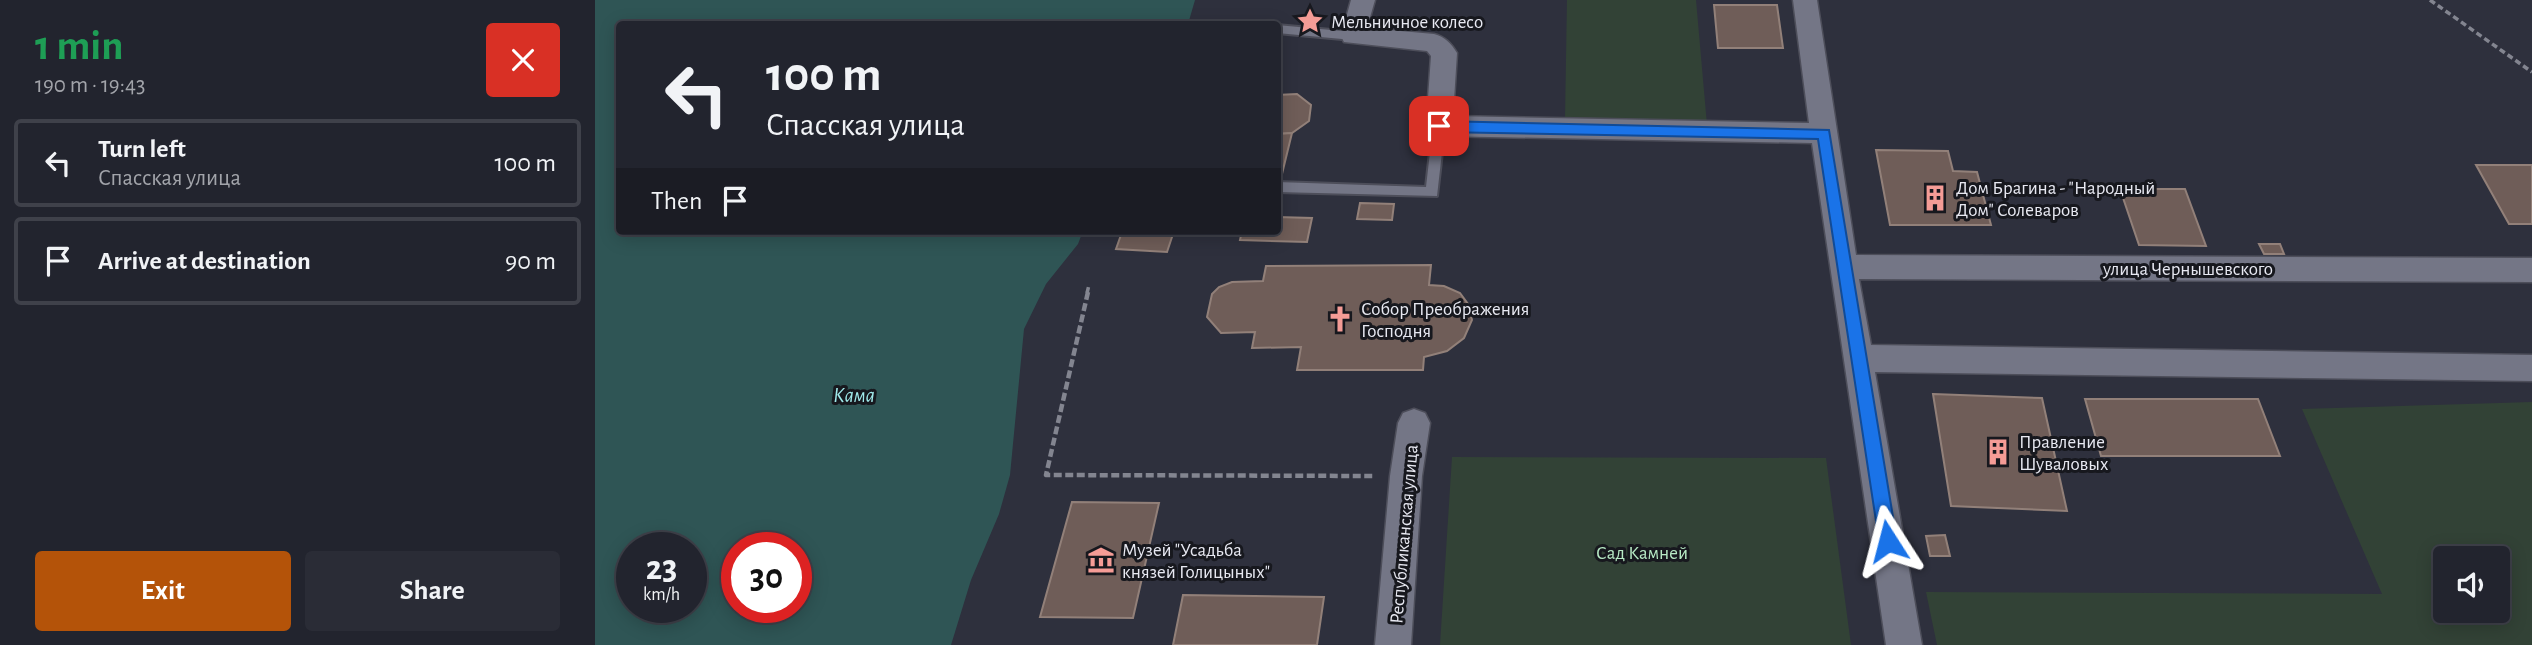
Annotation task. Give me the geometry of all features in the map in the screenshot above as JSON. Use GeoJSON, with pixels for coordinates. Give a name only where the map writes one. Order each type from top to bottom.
{"type":"FeatureCollection","features":[{"type":"Feature","properties":{"kind":"street"},"geometry":{"type":"LineString","coordinates":[[1363,0],[1353,36],[1434,43],[1444,53],[1439,126],[1824,133]]}},
{"type":"Feature","properties":{"kind":"street"},"geometry":{"type":"LineString","coordinates":[[1805,0],[1843,267],[1905,645]]}},
{"type":"Feature","properties":{"kind":"street","name":"улица Чернышевского"},"geometry":{"type":"LineString","coordinates":[[1843,267],[2532,270]]}},
{"type":"Feature","properties":{"kind":"street"},"geometry":{"type":"LineString","coordinates":[[1859,358],[2532,368]]}},
{"type":"Feature","properties":{"kind":"street","name":"Республиканская улица"},"geometry":{"type":"LineString","coordinates":[[1393,645],[1406,476],[1414,423]]}},
{"type":"Feature","properties":{"kind":"lane"},"geometry":{"type":"LineString","coordinates":[[1281,29],[1353,36]]}},
{"type":"Feature","properties":{"kind":"lane"},"geometry":{"type":"LineString","coordinates":[[1281,187],[1432,192],[1439,126]]}},
{"type":"Feature","properties":{"kind":"path"},"geometry":{"type":"LineString","coordinates":[[2430,0],[2532,72]]}},
{"type":"Feature","properties":{"kind":"path"},"geometry":{"type":"LineString","coordinates":[[1089,285],[1046,475],[1406,476]]}},
{"type":"Feature","properties":{"kind":"green space"},"geometry":{"type":"Polygon","coordinates":[[[1567,0],[1696,0],[1707,125],[1565,120],[1567,0]]]}},
{"type":"Feature","properties":{"kind":"green space"},"geometry":{"type":"Polygon","coordinates":[[[2532,402],[2532,645],[1937,645],[1926,592],[2382,594],[2302,409],[2532,402]]]}},
{"type":"Feature","properties":{"kind":"green space","name":"Сад Камней"},"geometry":{"type":"Polygon","coordinates":[[[1452,457],[1826,458],[1851,645],[1440,645],[1452,457]]]}},
{"type":"Feature","properties":{"kind":"water","name":"Кама"},"geometry":{"type":"Polygon","coordinates":[[[595,0],[1195,0],[1189,21],[616,21],[616,235],[1081,235],[1078,244],[1046,284],[1024,329],[1010,475],[999,514],[971,580],[951,645],[595,645],[595,0]]]}},
{"type":"Feature","properties":{"kind":"building"},"geometry":{"type":"Polygon","coordinates":[[[1714,5],[1777,5],[1783,48],[1718,48],[1714,5]]]}},
{"type":"Feature","properties":{"kind":"building"},"geometry":{"type":"Polygon","coordinates":[[[1297,94],[1311,105],[1309,121],[1292,133],[1281,134],[1281,95],[1297,94]]]}},
{"type":"Feature","properties":{"kind":"building"},"geometry":{"type":"Polygon","coordinates":[[[1292,133],[1282,174],[1281,174],[1281,134],[1292,133]]]}},
{"type":"Feature","properties":{"kind":"building","name":"Дом Брагина - \"Народный Дом\" Солеваров"},"geometry":{"type":"Polygon","coordinates":[[[1876,150],[1948,151],[1953,171],[1977,172],[1991,225],[1890,225],[1876,150]]]}},
{"type":"Feature","properties":{"kind":"building"},"geometry":{"type":"Polygon","coordinates":[[[2476,165],[2532,165],[2532,224],[2509,224],[2476,165]]]}},
{"type":"Feature","properties":{"kind":"building"},"geometry":{"type":"Polygon","coordinates":[[[2120,189],[2185,189],[2206,246],[2139,245],[2120,189]]]}},
{"type":"Feature","properties":{"kind":"building"},"geometry":{"type":"Polygon","coordinates":[[[1360,203],[1394,204],[1392,220],[1357,219],[1360,203]]]}},
{"type":"Feature","properties":{"kind":"building"},"geometry":{"type":"Polygon","coordinates":[[[1281,217],[1312,218],[1307,242],[1240,240],[1241,235],[1281,235],[1281,217]]]}},
{"type":"Feature","properties":{"kind":"building"},"geometry":{"type":"Polygon","coordinates":[[[1121,235],[1173,235],[1167,252],[1116,249],[1121,235]]]}},
{"type":"Feature","properties":{"kind":"building"},"geometry":{"type":"Polygon","coordinates":[[[2259,244],[2280,244],[2284,254],[2264,254],[2259,244]]]}},
{"type":"Feature","properties":{"kind":"building","name":"Собор Преображения Господня"},"geometry":{"type":"Polygon","coordinates":[[[1431,265],[1429,285],[1444,286],[1460,293],[1468,304],[1472,320],[1464,338],[1447,351],[1424,357],[1423,370],[1297,370],[1301,347],[1252,348],[1255,332],[1221,333],[1207,317],[1212,294],[1219,287],[1232,282],[1263,281],[1266,266],[1431,265]]]}},
{"type":"Feature","properties":{"kind":"building","name":"Правление Шуваловых"},"geometry":{"type":"Polygon","coordinates":[[[1933,394],[2042,398],[2067,511],[1951,506],[1933,394]]]}},
{"type":"Feature","properties":{"kind":"building"},"geometry":{"type":"Polygon","coordinates":[[[2085,399],[2258,399],[2280,456],[2101,456],[2085,399]]]}},
{"type":"Feature","properties":{"kind":"building","name":"Музей \"Усадьба князей Голицыных\""},"geometry":{"type":"Polygon","coordinates":[[[1072,502],[1159,503],[1133,618],[1040,617],[1072,502]]]}},
{"type":"Feature","properties":{"kind":"building"},"geometry":{"type":"Polygon","coordinates":[[[1945,535],[1950,556],[1930,556],[1926,536],[1945,535]]]}},
{"type":"Feature","properties":{"kind":"building"},"geometry":{"type":"Polygon","coordinates":[[[1183,595],[1324,597],[1317,645],[1173,645],[1183,595]]]}},
{"type":"Feature","properties":{"kind":"place","name":"Мельничное колесо"},"geometry":{"type":"Point","coordinates":[1310,21]}},
{"type":"Feature","properties":{"kind":"place","name":"Дом Брагина - \"Народный Дом\" Солеваров"},"geometry":{"type":"Point","coordinates":[1935,198]}},
{"type":"Feature","properties":{"kind":"place","name":"Собор Преображения Господня"},"geometry":{"type":"Point","coordinates":[1340,319]}},
{"type":"Feature","properties":{"kind":"place","name":"Правление Шуваловых"},"geometry":{"type":"Point","coordinates":[1998,452]}},
{"type":"Feature","properties":{"kind":"place","name":"Музей \"Усадьба князей Голицыных\""},"geometry":{"type":"Point","coordinates":[1101,560]}},
{"type":"Feature","properties":{"kind":"route"},"geometry":{"type":"LineString","coordinates":[[1439,126],[1824,133],[1888,541]]}}]}
